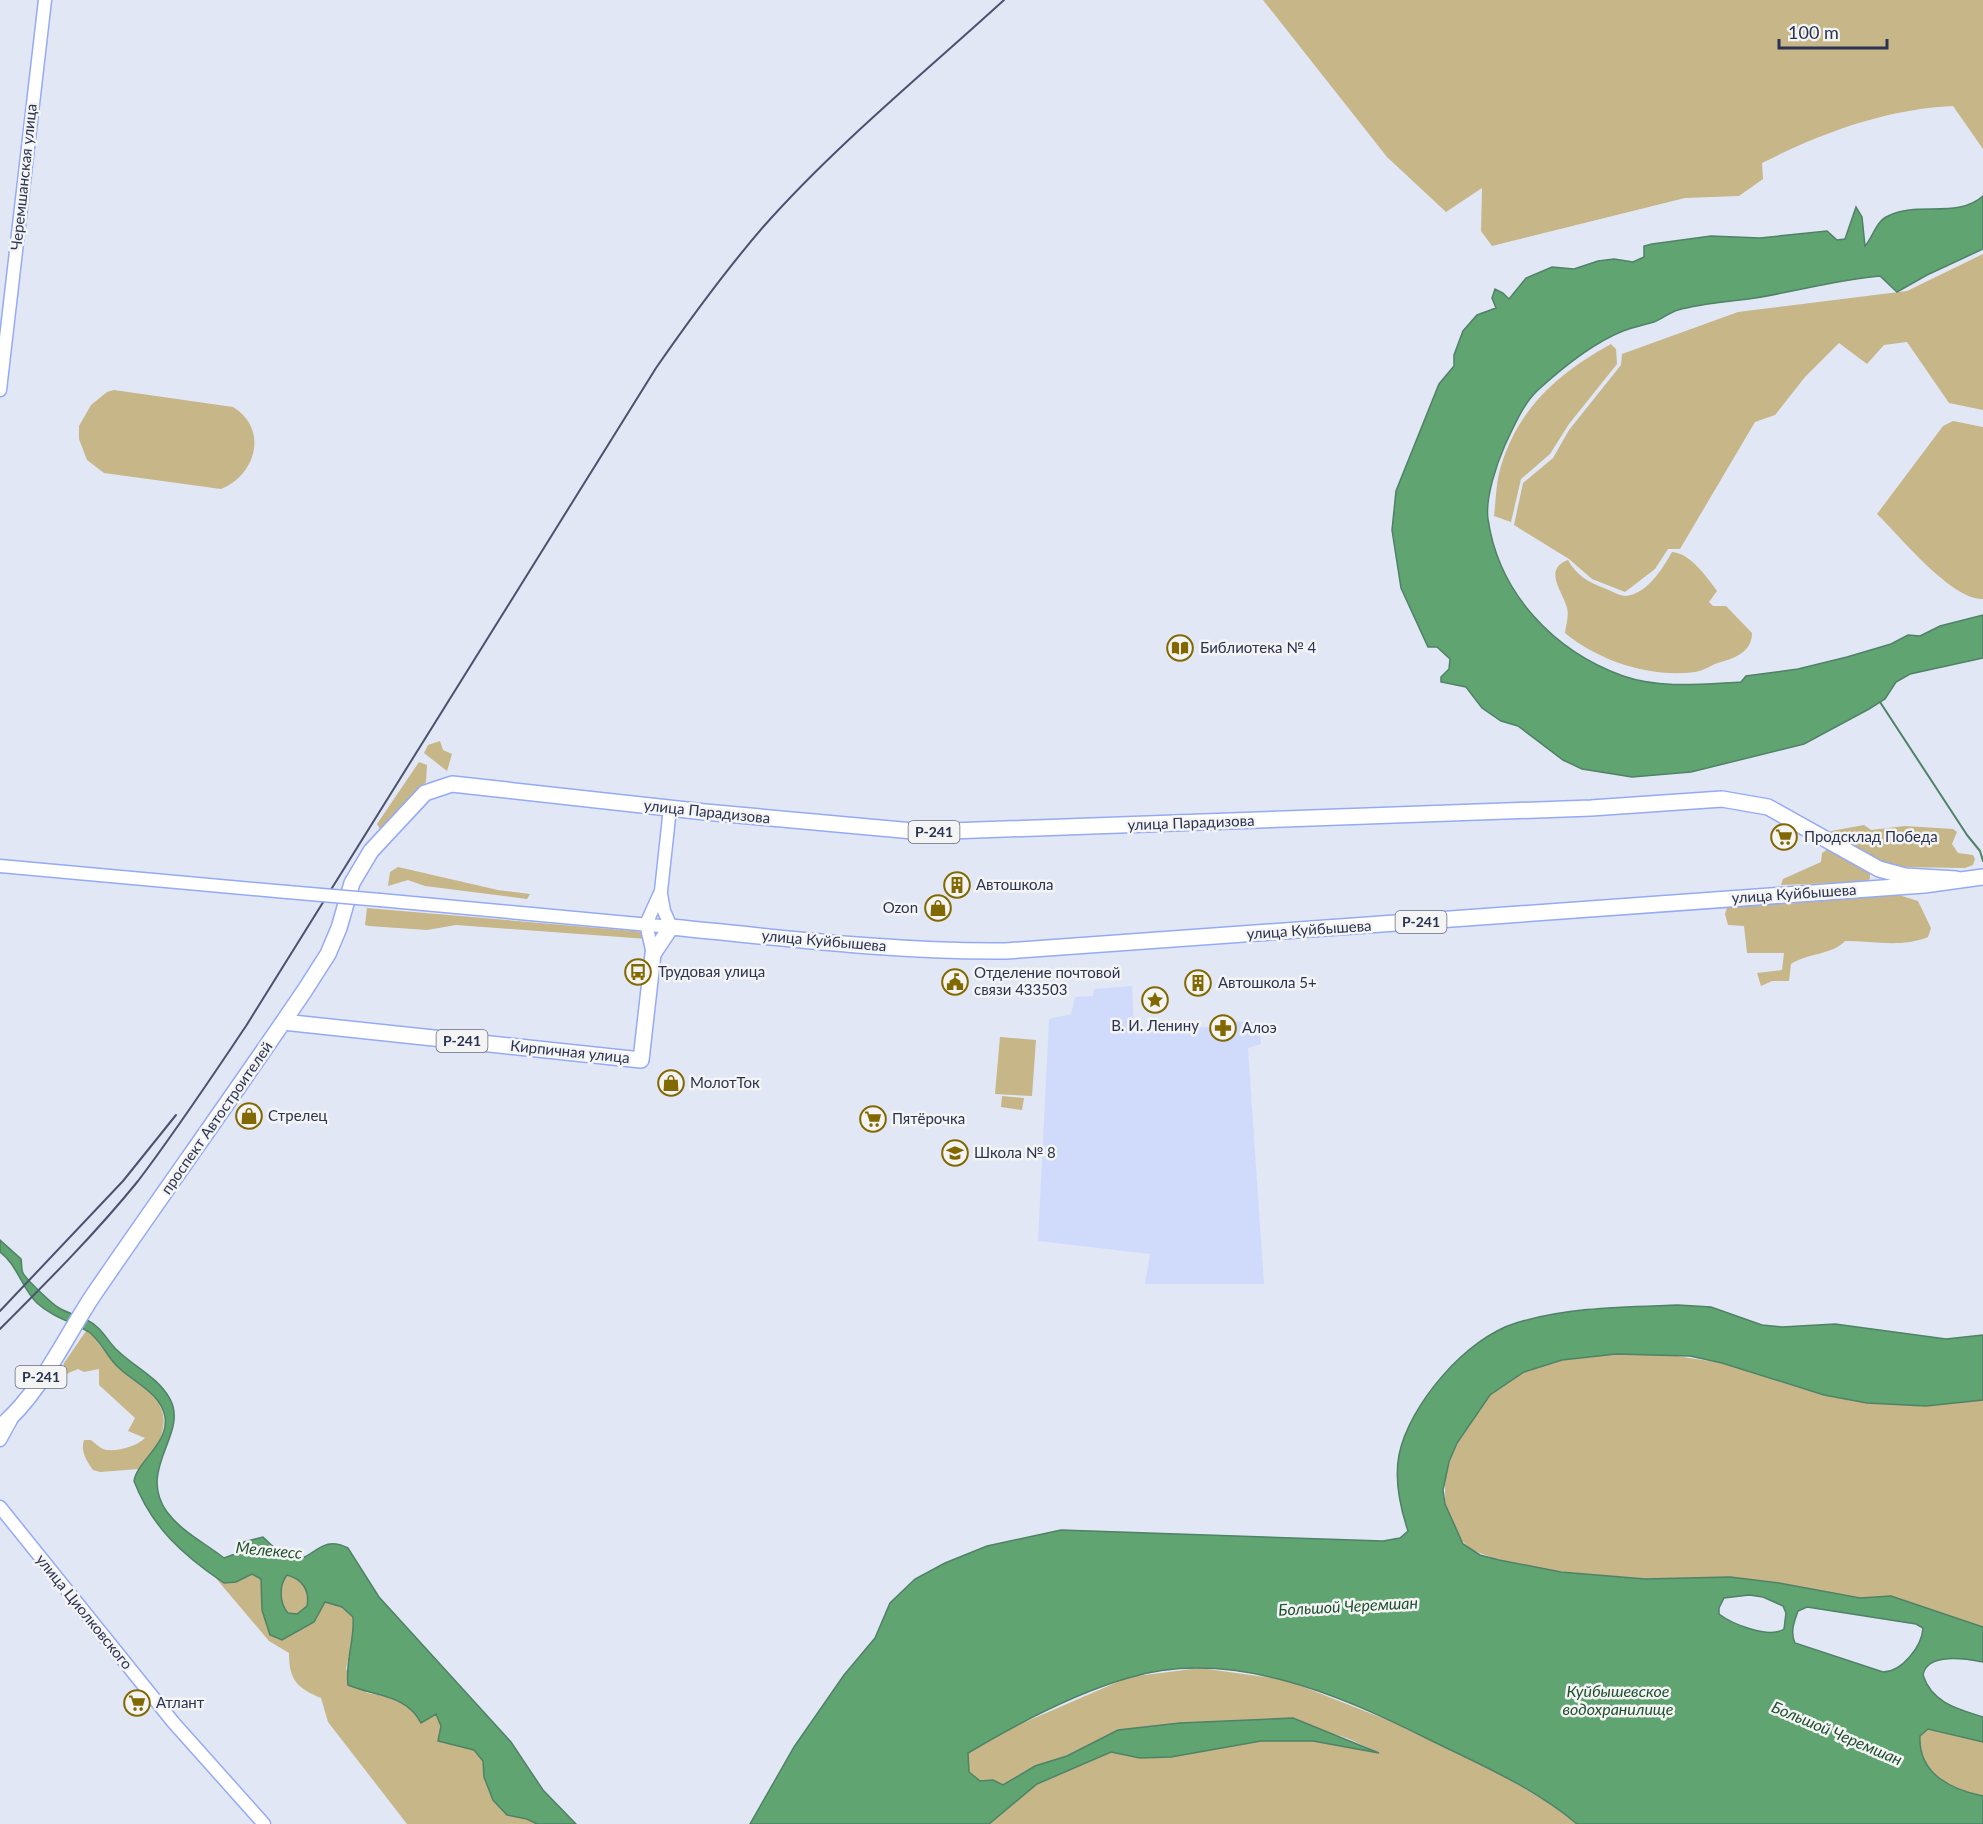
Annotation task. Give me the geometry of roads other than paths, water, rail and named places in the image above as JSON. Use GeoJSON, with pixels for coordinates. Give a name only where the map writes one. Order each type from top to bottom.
{"type":"FeatureCollection","features":[{"type":"Feature","properties":{"kind":"highway","name":"улица Парадизова"},"geometry":{"type":"LineString","coordinates":[[416,801],[425,793],[452,784],[670,808],[929,832],[1591,808],[1722,799],[1768,807],[1879,869],[1905,876],[1960,878]]}},
{"type":"Feature","properties":{"kind":"highway","name":"проспект Автостроителей"},"geometry":{"type":"LineString","coordinates":[[6,1422],[69,1334],[328,954],[357,873],[371,851],[416,801]]}},
{"type":"Feature","properties":{"kind":"highway","name":"улица Куйбышева"},"geometry":{"type":"LineString","coordinates":[[671,927],[867,946],[1006,951],[1101,946],[1924,885],[1960,878],[1983,877]]}},
{"type":"Feature","properties":{"kind":"highway","name":"Р-241"},"geometry":{"type":"LineString","coordinates":[[653,954],[671,927]]}},
{"type":"Feature","properties":{"kind":"highway","name":"Кирпичная улица"},"geometry":{"type":"LineString","coordinates":[[283,1022],[641,1060],[653,954]]}},
{"type":"Feature","properties":{"kind":"main road","name":"Черемшанская улица"},"geometry":{"type":"LineString","coordinates":[[0,390],[45,0]]}},
{"type":"Feature","properties":{"kind":"main road"},"geometry":{"type":"LineString","coordinates":[[670,808],[661,891],[664,911],[671,927]]}},
{"type":"Feature","properties":{"kind":"main road"},"geometry":{"type":"LineString","coordinates":[[0,866],[671,927]]}},
{"type":"Feature","properties":{"kind":"main road"},"geometry":{"type":"LineString","coordinates":[[653,954],[646,924],[661,891]]}},
{"type":"Feature","properties":{"kind":"main road"},"geometry":{"type":"LineString","coordinates":[[0,1440],[6,1422]]}},
{"type":"Feature","properties":{"kind":"main road","name":"улица Циолковского"},"geometry":{"type":"LineString","coordinates":[[0,1507],[173,1722],[264,1824]]}},
{"type":"Feature","properties":{"kind":"water"},"geometry":{"type":"Polygon","coordinates":[[[1983,196],[1983,249],[1897,292],[1880,276],[1697,306],[1675,311],[1654,322],[1623,331],[1589,349],[1538,390],[1523,409],[1505,445],[1492,481],[1488,519],[1494,546],[1504,572],[1517,595],[1534,616],[1574,651],[1598,665],[1637,680],[1667,684],[1741,682],[1746,676],[1798,669],[1847,657],[1891,644],[1908,635],[1920,636],[1940,626],[1983,615],[1983,658],[1910,674],[1896,682],[1885,699],[1804,744],[1691,772],[1632,777],[1582,769],[1563,760],[1518,726],[1501,721],[1482,708],[1466,687],[1441,682],[1441,677],[1449,669],[1450,659],[1437,647],[1428,647],[1401,588],[1392,530],[1396,491],[1439,384],[1454,366],[1454,355],[1463,331],[1477,315],[1496,308],[1492,298],[1495,289],[1509,299],[1526,278],[1552,267],[1574,269],[1598,261],[1614,259],[1633,262],[1644,257],[1644,246],[1652,244],[1711,236],[1760,238],[1827,231],[1837,240],[1845,239],[1856,207],[1862,217],[1865,246],[1878,225],[1888,216],[1912,210],[1961,207],[1983,196]]]}},
{"type":"Feature","properties":{"kind":"water","name":"Мелекесс"},"geometry":{"type":"Polygon","coordinates":[[[0,1240],[21,1259],[23,1273],[45,1297],[59,1308],[96,1326],[117,1350],[165,1391],[174,1412],[173,1425],[159,1467],[157,1481],[159,1496],[173,1519],[224,1558],[235,1554],[244,1542],[263,1537],[281,1554],[297,1560],[326,1545],[332,1544],[348,1548],[379,1597],[511,1742],[543,1790],[576,1824],[537,1824],[527,1819],[507,1815],[493,1800],[484,1777],[483,1761],[474,1750],[438,1741],[441,1726],[436,1714],[421,1723],[415,1714],[399,1701],[348,1685],[353,1617],[342,1607],[325,1602],[314,1622],[282,1640],[270,1635],[262,1610],[261,1579],[252,1574],[236,1582],[224,1583],[171,1540],[150,1513],[134,1481],[141,1466],[158,1444],[165,1427],[165,1417],[158,1401],[118,1367],[89,1332],[56,1316],[37,1303],[27,1291],[11,1263],[0,1252],[0,1240]],[[287,1575],[281,1589],[282,1599],[288,1613],[297,1614],[307,1606],[306,1590],[301,1582],[287,1575]]]}},
{"type":"Feature","properties":{"kind":"water","name":"Куйбышевское водохранилище"},"geometry":{"type":"Polygon","coordinates":[[[1678,1305],[1711,1307],[1762,1325],[1782,1327],[1835,1324],[1946,1339],[1983,1335],[1983,1400],[1926,1406],[1867,1403],[1824,1395],[1722,1363],[1690,1356],[1616,1354],[1562,1360],[1524,1372],[1490,1395],[1457,1443],[1449,1462],[1443,1490],[1445,1504],[1463,1544],[1480,1555],[1561,1572],[1645,1579],[1730,1577],[1779,1583],[1860,1598],[1891,1596],[1983,1627],[1983,1662],[1958,1659],[1940,1660],[1926,1668],[1923,1675],[1927,1685],[1947,1704],[1983,1717],[1983,1742],[1928,1729],[1920,1736],[1925,1761],[1939,1778],[1960,1789],[1983,1796],[1983,1824],[1577,1824],[1542,1799],[1505,1777],[1358,1706],[1282,1680],[1244,1672],[1205,1668],[1166,1670],[1128,1678],[1067,1701],[968,1753],[969,1772],[980,1781],[993,1780],[1003,1785],[1035,1766],[1067,1756],[1118,1730],[1180,1723],[1293,1718],[1379,1753],[1313,1741],[1261,1741],[1171,1757],[1140,1758],[1111,1752],[1037,1784],[989,1824],[750,1824],[794,1747],[844,1675],[875,1638],[890,1603],[915,1579],[945,1563],[987,1546],[1061,1530],[1383,1541],[1400,1538],[1408,1531],[1400,1503],[1397,1474],[1399,1455],[1405,1436],[1414,1415],[1427,1395],[1460,1358],[1497,1331],[1536,1318],[1596,1309],[1678,1305]],[[1749,1595],[1724,1598],[1719,1614],[1751,1629],[1777,1632],[1784,1629],[1786,1613],[1783,1606],[1763,1597],[1749,1595]],[[1807,1607],[1798,1611],[1795,1619],[1793,1631],[1795,1643],[1883,1672],[1897,1668],[1904,1663],[1915,1650],[1922,1635],[1923,1628],[1916,1624],[1807,1607]]]}},
{"type":"Feature","properties":{"kind":"waterway"},"geometry":{"type":"LineString","coordinates":[[1880,702],[1967,835],[1980,851],[1983,861]]}},
{"type":"Feature","properties":{"kind":"railway"},"geometry":{"type":"LineString","coordinates":[[0,1329],[71,1257],[122,1200],[193,1104],[246,1026],[656,368],[735,260],[821,166],[1004,0]]}},
{"type":"Feature","properties":{"kind":"railway"},"geometry":{"type":"LineString","coordinates":[[0,1311],[123,1181],[176,1115]]}},
{"type":"Feature","properties":{"kind":"place","name":"Библиотека № 4"},"geometry":{"type":"Point","coordinates":[1180,648]}},
{"type":"Feature","properties":{"kind":"place","name":"Продсклад Победа"},"geometry":{"type":"Point","coordinates":[1784,837]}},
{"type":"Feature","properties":{"kind":"place","name":"Автошкола"},"geometry":{"type":"Point","coordinates":[957,885]}},
{"type":"Feature","properties":{"kind":"place","name":"Ozon"},"geometry":{"type":"Point","coordinates":[938,908]}},
{"type":"Feature","properties":{"kind":"place","name":"Трудовая улица"},"geometry":{"type":"Point","coordinates":[638,972]}},
{"type":"Feature","properties":{"kind":"place","name":"Отделение почтовой связи 433503"},"geometry":{"type":"Point","coordinates":[955,982]}},
{"type":"Feature","properties":{"kind":"place","name":"Автошкола 5+"},"geometry":{"type":"Point","coordinates":[1198,983]}},
{"type":"Feature","properties":{"kind":"place","name":"В. И. Ленину"},"geometry":{"type":"Point","coordinates":[1155,1000]}},
{"type":"Feature","properties":{"kind":"place","name":"Алоэ"},"geometry":{"type":"Point","coordinates":[1223,1028]}},
{"type":"Feature","properties":{"kind":"place","name":"МолотТок"},"geometry":{"type":"Point","coordinates":[671,1083]}},
{"type":"Feature","properties":{"kind":"place","name":"Стрелец"},"geometry":{"type":"Point","coordinates":[249,1116]}},
{"type":"Feature","properties":{"kind":"place","name":"Пятёрочка"},"geometry":{"type":"Point","coordinates":[873,1119]}},
{"type":"Feature","properties":{"kind":"place","name":"Школа № 8"},"geometry":{"type":"Point","coordinates":[955,1153]}},
{"type":"Feature","properties":{"kind":"place","name":"Атлант"},"geometry":{"type":"Point","coordinates":[137,1703]}},
{"type":"Feature","properties":{"kind":"water label","name":"Большой Черемшан"},"geometry":{"type":"Point","coordinates":[1348,1606]}},
{"type":"Feature","properties":{"kind":"water label","name":"Большой Черемшан"},"geometry":{"type":"Point","coordinates":[1837,1733]}}]}
